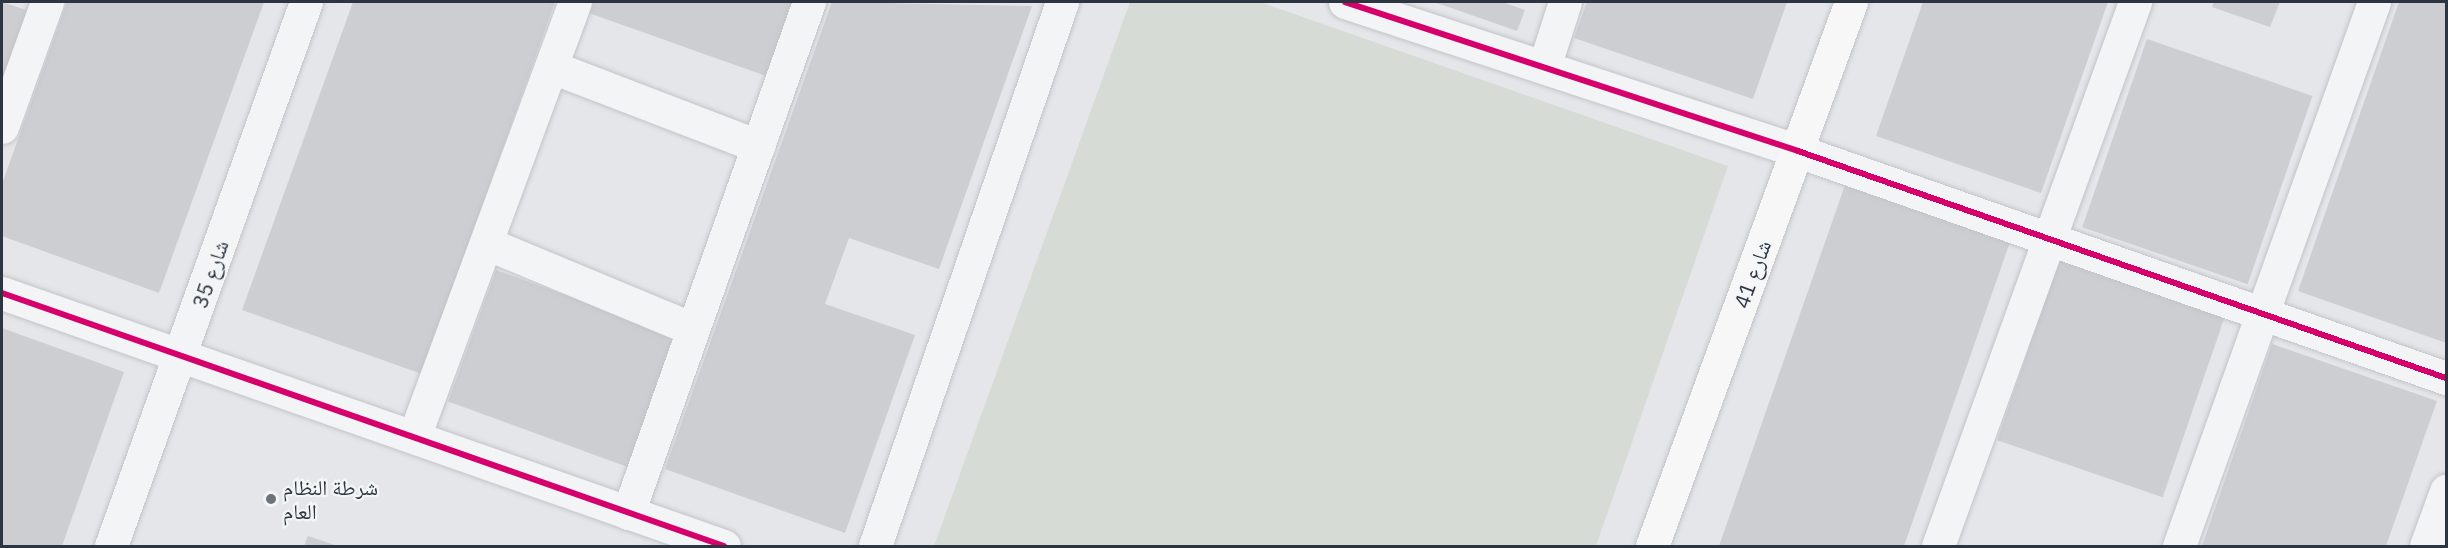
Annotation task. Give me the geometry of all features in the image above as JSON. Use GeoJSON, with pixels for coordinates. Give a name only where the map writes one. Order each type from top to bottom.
{"type":"FeatureCollection","features":[{"type":"Feature","properties":{"kind":"main road","name":"شارع 41"},"geometry":{"type":"LineString","coordinates":[[1652,546],[1851,2]]}},
{"type":"Feature","properties":{"kind":"street"},"geometry":{"type":"LineString","coordinates":[[2,127],[47,2]]}},
{"type":"Feature","properties":{"kind":"street","name":"شارع 35"},"geometry":{"type":"LineString","coordinates":[[111,546],[182,356],[306,2]]}},
{"type":"Feature","properties":{"kind":"street"},"geometry":{"type":"LineString","coordinates":[[416,434],[575,2]]}},
{"type":"Feature","properties":{"kind":"street"},"geometry":{"type":"LineString","coordinates":[[628,513],[809,2]]}},
{"type":"Feature","properties":{"kind":"street"},"geometry":{"type":"LineString","coordinates":[[875,546],[1062,2]]}},
{"type":"Feature","properties":{"kind":"street"},"geometry":{"type":"LineString","coordinates":[[1345,2],[1798,151],[2446,378]]}},
{"type":"Feature","properties":{"kind":"street"},"geometry":{"type":"LineString","coordinates":[[1544,67],[1565,2]]}},
{"type":"Feature","properties":{"kind":"street"},"geometry":{"type":"LineString","coordinates":[[1938,546],[2136,2]]}},
{"type":"Feature","properties":{"kind":"street"},"geometry":{"type":"LineString","coordinates":[[2179,546],[2374,2]]}},
{"type":"Feature","properties":{"kind":"street"},"geometry":{"type":"LineString","coordinates":[[552,67],[758,146]]}},
{"type":"Feature","properties":{"kind":"street"},"geometry":{"type":"LineString","coordinates":[[486,243],[693,329]]}},
{"type":"Feature","properties":{"kind":"street"},"geometry":{"type":"LineString","coordinates":[[2,293],[416,434],[724,546]]}},
{"type":"Feature","properties":{"kind":"street"},"geometry":{"type":"LineString","coordinates":[[2426,546],[2443,509]]}},
{"type":"Feature","properties":{"kind":"shaded area"},"geometry":{"type":"Polygon","coordinates":[[[1130,2],[1260,2],[1728,166],[1596,546],[934,546],[1130,2]]]}},
{"type":"Feature","properties":{"kind":"building"},"geometry":{"type":"Polygon","coordinates":[[[2,2],[29,11],[2,87],[2,2]]]}},
{"type":"Feature","properties":{"kind":"building"},"geometry":{"type":"Polygon","coordinates":[[[67,2],[264,2],[159,293],[2,236],[2,184],[67,2]]]}},
{"type":"Feature","properties":{"kind":"building"},"geometry":{"type":"Polygon","coordinates":[[[353,2],[555,2],[422,374],[242,310],[353,2]]]}},
{"type":"Feature","properties":{"kind":"building"},"geometry":{"type":"Polygon","coordinates":[[[590,2],[793,2],[766,76],[586,12],[590,2]]]}},
{"type":"Feature","properties":{"kind":"building"},"geometry":{"type":"Polygon","coordinates":[[[832,2],[1032,6],[939,269],[849,238],[825,304],[915,335],[845,533],[665,469],[832,2]]]}},
{"type":"Feature","properties":{"kind":"building"},"geometry":{"type":"Polygon","coordinates":[[[1434,2],[1502,2],[1525,10],[1517,31],[1434,2]]]}},
{"type":"Feature","properties":{"kind":"building"},"geometry":{"type":"Polygon","coordinates":[[[1587,2],[1787,2],[1753,99],[1574,38],[1587,2]]]}},
{"type":"Feature","properties":{"kind":"building"},"geometry":{"type":"Polygon","coordinates":[[[1923,2],[2108,2],[2041,193],[1876,136],[1923,2]]]}},
{"type":"Feature","properties":{"kind":"building"},"geometry":{"type":"Polygon","coordinates":[[[2214,2],[2280,2],[2270,27],[2212,7],[2214,2]]]}},
{"type":"Feature","properties":{"kind":"building"},"geometry":{"type":"Polygon","coordinates":[[[2399,2],[2446,2],[2446,343],[2298,291],[2399,2]]]}},
{"type":"Feature","properties":{"kind":"building"},"geometry":{"type":"Polygon","coordinates":[[[2147,39],[2312,96],[2248,284],[2082,227],[2147,39]]]}},
{"type":"Feature","properties":{"kind":"building"},"geometry":{"type":"Polygon","coordinates":[[[1845,185],[2010,242],[1904,546],[1719,546],[1845,185]]]}},
{"type":"Feature","properties":{"kind":"building"},"geometry":{"type":"Polygon","coordinates":[[[2062,252],[2227,309],[2163,497],[1997,440],[2062,252]]]}},
{"type":"Feature","properties":{"kind":"building"},"geometry":{"type":"Polygon","coordinates":[[[496,270],[675,335],[628,467],[448,402],[496,270]]]}},
{"type":"Feature","properties":{"kind":"building"},"geometry":{"type":"Polygon","coordinates":[[[2,328],[124,372],[62,546],[2,546],[2,328]]]}},
{"type":"Feature","properties":{"kind":"building"},"geometry":{"type":"Polygon","coordinates":[[[2272,344],[2437,401],[2386,546],[2202,546],[2272,344]]]}},
{"type":"Feature","properties":{"kind":"building"},"geometry":{"type":"Polygon","coordinates":[[[308,536],[338,546],[304,546],[308,536]]]}},
{"type":"Feature","properties":{"kind":"cycle path"},"geometry":{"type":"LineString","coordinates":[[1345,2],[1798,151],[2446,378]]}},
{"type":"Feature","properties":{"kind":"cycle path"},"geometry":{"type":"LineString","coordinates":[[2,293],[724,546]]}},
{"type":"Feature","properties":{"kind":"place","name":"شرطة النظام العام"},"geometry":{"type":"Point","coordinates":[271,499]}}]}
